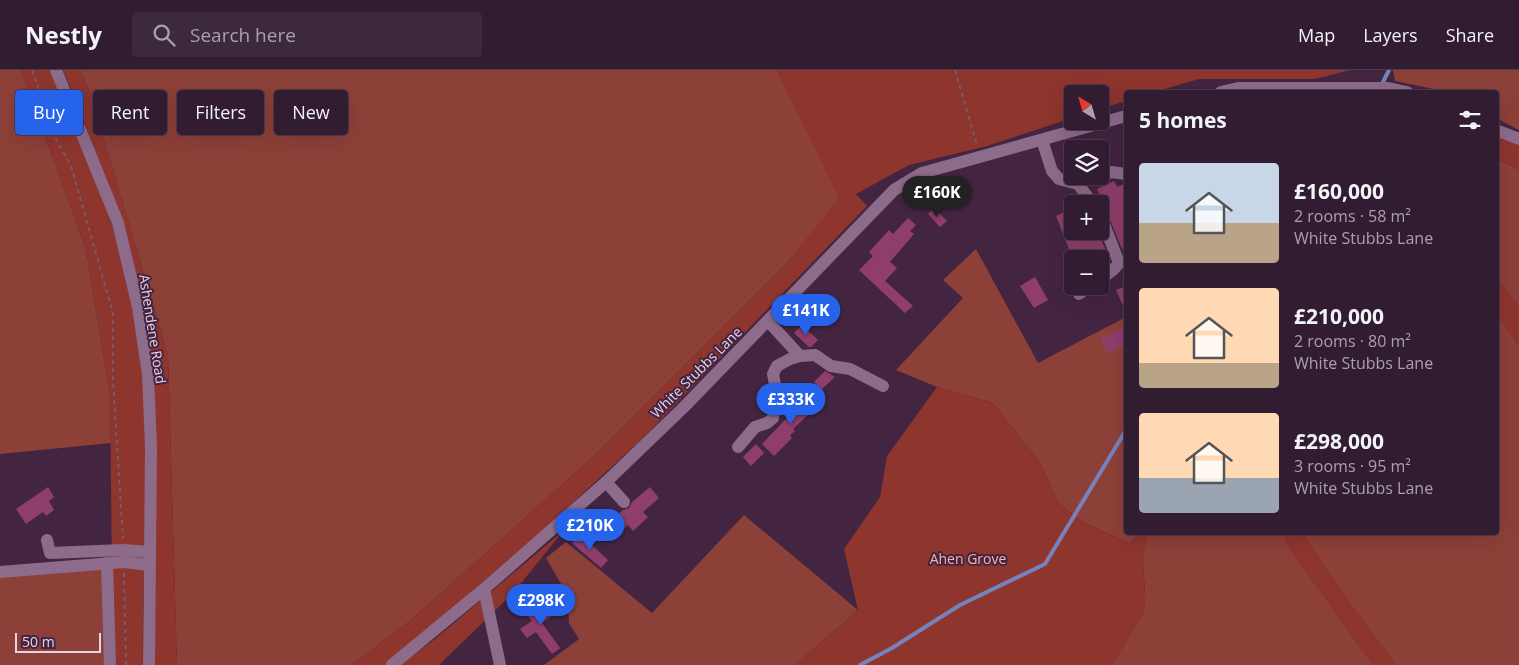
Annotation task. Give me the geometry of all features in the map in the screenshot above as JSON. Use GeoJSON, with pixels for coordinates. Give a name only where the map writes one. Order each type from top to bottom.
{"type":"FeatureCollection","features":[{"type":"Feature","properties":{"kind":"street","name":"Ashendene Road"},"geometry":{"type":"LineString","coordinates":[[56,70],[118,223],[138,307],[148,375],[151,447],[149,665]]}},
{"type":"Feature","properties":{"kind":"street"},"geometry":{"type":"LineString","coordinates":[[1230,90],[1238,88],[1388,88],[1398,90]]}},
{"type":"Feature","properties":{"kind":"street","name":"White Stubbs Lane"},"geometry":{"type":"LineString","coordinates":[[392,665],[484,589],[606,482],[684,407],[894,190],[922,173],[1124,117]]}},
{"type":"Feature","properties":{"kind":"street"},"geometry":{"type":"LineString","coordinates":[[1499,131],[1519,139]]}},
{"type":"Feature","properties":{"kind":"street"},"geometry":{"type":"LineString","coordinates":[[1042,140],[1052,171],[1059,179],[1064,180]]}},
{"type":"Feature","properties":{"kind":"street"},"geometry":{"type":"LineString","coordinates":[[1109,173],[1124,174]]}},
{"type":"Feature","properties":{"kind":"street"},"geometry":{"type":"LineString","coordinates":[[1109,236],[1120,263],[1109,273]]}},
{"type":"Feature","properties":{"kind":"street"},"geometry":{"type":"LineString","coordinates":[[768,321],[800,356]]}},
{"type":"Feature","properties":{"kind":"street"},"geometry":{"type":"LineString","coordinates":[[738,446],[755,427],[767,423],[773,418],[777,395],[773,374],[777,366],[790,358],[815,354],[831,366],[850,369],[882,386]]}},
{"type":"Feature","properties":{"kind":"street"},"geometry":{"type":"LineString","coordinates":[[606,482],[624,502]]}},
{"type":"Feature","properties":{"kind":"street"},"geometry":{"type":"LineString","coordinates":[[47,540],[50,553],[149,559]]}},
{"type":"Feature","properties":{"kind":"street"},"geometry":{"type":"LineString","coordinates":[[0,572],[107,563],[124,556]]}},
{"type":"Feature","properties":{"kind":"street"},"geometry":{"type":"LineString","coordinates":[[107,563],[110,665]]}},
{"type":"Feature","properties":{"kind":"street"},"geometry":{"type":"LineString","coordinates":[[484,589],[500,665]]}},
{"type":"Feature","properties":{"kind":"path"},"geometry":{"type":"LineString","coordinates":[[32,70],[56,140],[71,166],[113,313],[113,382],[124,556],[126,665]]}},
{"type":"Feature","properties":{"kind":"path"},"geometry":{"type":"LineString","coordinates":[[955,70],[980,157]]}},
{"type":"Feature","properties":{"kind":"shaded area"},"geometry":{"type":"Polygon","coordinates":[[[0,70],[21,70],[28,90],[15,90],[15,135],[45,135],[86,249],[110,394],[111,443],[0,454],[0,70]]]}},
{"type":"Feature","properties":{"kind":"shaded area"},"geometry":{"type":"Polygon","coordinates":[[[80,70],[777,70],[840,198],[788,262],[592,458],[411,620],[352,665],[177,665],[168,355],[103,135],[167,135],[167,90],[93,90],[93,103],[80,70]]]}},
{"type":"Feature","properties":{"kind":"shaded area"},"geometry":{"type":"Polygon","coordinates":[[[1393,70],[1519,70],[1519,130],[1499,120],[1499,90],[1438,90],[1395,81],[1393,70]]]}},
{"type":"Feature","properties":{"kind":"shaded area"},"geometry":{"type":"Polygon","coordinates":[[[1499,160],[1519,170],[1519,306],[1499,282],[1499,160]]]}},
{"type":"Feature","properties":{"kind":"shaded area"},"geometry":{"type":"Polygon","coordinates":[[[976,249],[1038,363],[1124,318],[1124,535],[1137,535],[1130,544],[1083,522],[1059,504],[1040,463],[993,403],[937,387],[896,370],[963,298],[943,280],[976,249]]]}},
{"type":"Feature","properties":{"kind":"shaded area"},"geometry":{"type":"Polygon","coordinates":[[[1499,316],[1519,346],[1519,665],[1396,665],[1346,598],[1303,535],[1499,535],[1499,316]]]}},
{"type":"Feature","properties":{"kind":"shaded area"},"geometry":{"type":"Polygon","coordinates":[[[744,515],[858,610],[795,665],[544,665],[579,639],[569,623],[567,594],[546,558],[566,542],[652,613],[744,515]]]}},
{"type":"Feature","properties":{"kind":"shaded area"},"geometry":{"type":"Polygon","coordinates":[[[1149,535],[1284,535],[1291,550],[1373,665],[1109,665],[1114,661],[1144,610],[1143,559],[1146,540],[1149,535]]]}},
{"type":"Feature","properties":{"kind":"shaded area"},"geometry":{"type":"Polygon","coordinates":[[[112,559],[113,665],[0,665],[0,567],[112,559]]]}},
{"type":"Feature","properties":{"kind":"green space"},"geometry":{"type":"Polygon","coordinates":[[[21,70],[51,70],[59,90],[28,90],[21,70]]]}},
{"type":"Feature","properties":{"kind":"green space"},"geometry":{"type":"Polygon","coordinates":[[[63,70],[80,70],[93,103],[93,135],[103,135],[168,355],[177,665],[154,665],[153,405],[120,219],[83,119],[83,90],[71,90],[63,70]]]}},
{"type":"Feature","properties":{"kind":"green space"},"geometry":{"type":"Polygon","coordinates":[[[777,70],[1350,70],[1315,79],[1199,79],[1161,90],[1124,90],[1124,102],[1109,106],[1109,85],[1064,85],[1064,121],[987,146],[909,165],[856,194],[867,206],[643,438],[555,519],[398,656],[386,665],[352,665],[411,620],[592,458],[788,262],[839,198],[777,70]]]}},
{"type":"Feature","properties":{"kind":"green space"},"geometry":{"type":"Polygon","coordinates":[[[45,135],[78,135],[116,237],[131,295],[139,341],[145,433],[143,665],[113,665],[110,394],[86,249],[45,135]]]}},
{"type":"Feature","properties":{"kind":"green space"},"geometry":{"type":"Polygon","coordinates":[[[1499,136],[1519,145],[1519,170],[1499,160],[1499,136]]]}},
{"type":"Feature","properties":{"kind":"green space"},"geometry":{"type":"Polygon","coordinates":[[[1499,282],[1519,306],[1519,346],[1499,316],[1499,282]]]}},
{"type":"Feature","properties":{"kind":"green space","name":"Ahen Grove"},"geometry":{"type":"Polygon","coordinates":[[[937,387],[993,403],[1040,463],[1059,504],[1083,522],[1130,544],[1137,535],[1150,535],[1146,540],[1143,559],[1144,610],[1114,661],[1109,665],[795,665],[858,610],[844,549],[880,497],[887,456],[937,387]]]}},
{"type":"Feature","properties":{"kind":"green space"},"geometry":{"type":"Polygon","coordinates":[[[563,531],[514,592],[439,665],[400,665],[435,639],[563,531]]]}},
{"type":"Feature","properties":{"kind":"green space"},"geometry":{"type":"Polygon","coordinates":[[[1284,535],[1303,535],[1346,598],[1396,665],[1373,665],[1291,550],[1284,535]]]}},
{"type":"Feature","properties":{"kind":"building"},"geometry":{"type":"Polygon","coordinates":[[[1114,181],[1117,187],[1124,184],[1124,248],[1122,249],[1109,218],[1109,195],[1100,195],[1097,189],[1114,181]]]}},
{"type":"Feature","properties":{"kind":"building"},"geometry":{"type":"Polygon","coordinates":[[[934,208],[947,221],[940,227],[928,214],[934,208]]]}},
{"type":"Feature","properties":{"kind":"building"},"geometry":{"type":"Polygon","coordinates":[[[1064,212],[1064,236],[1056,216],[1064,212]]]}},
{"type":"Feature","properties":{"kind":"building"},"geometry":{"type":"Polygon","coordinates":[[[908,218],[916,225],[910,231],[914,234],[890,262],[897,268],[885,281],[913,306],[905,313],[859,270],[873,256],[869,252],[889,230],[893,234],[908,218]]]}},
{"type":"Feature","properties":{"kind":"building"},"geometry":{"type":"Polygon","coordinates":[[[1065,240],[1102,240],[1106,250],[1069,250],[1065,240]]]}},
{"type":"Feature","properties":{"kind":"building"},"geometry":{"type":"Polygon","coordinates":[[[1035,277],[1048,300],[1034,308],[1020,286],[1035,277]]]}},
{"type":"Feature","properties":{"kind":"building"},"geometry":{"type":"Polygon","coordinates":[[[1124,287],[1124,308],[1116,290],[1124,287]]]}},
{"type":"Feature","properties":{"kind":"building"},"geometry":{"type":"Polygon","coordinates":[[[802,325],[818,340],[811,347],[794,333],[802,325]]]}},
{"type":"Feature","properties":{"kind":"building"},"geometry":{"type":"Polygon","coordinates":[[[1124,328],[1124,346],[1107,353],[1101,338],[1124,328]]]}},
{"type":"Feature","properties":{"kind":"building"},"geometry":{"type":"Polygon","coordinates":[[[825,371],[835,377],[821,390],[814,382],[825,371]]]}},
{"type":"Feature","properties":{"kind":"building"},"geometry":{"type":"Polygon","coordinates":[[[816,392],[824,400],[793,429],[795,431],[790,435],[792,438],[774,456],[762,444],[804,400],[807,402],[816,392]]]}},
{"type":"Feature","properties":{"kind":"building"},"geometry":{"type":"Polygon","coordinates":[[[756,444],[764,453],[751,466],[743,457],[756,444]]]}},
{"type":"Feature","properties":{"kind":"building"},"geometry":{"type":"Polygon","coordinates":[[[48,487],[54,497],[49,501],[54,510],[46,516],[43,512],[26,524],[16,509],[48,487]]]}},
{"type":"Feature","properties":{"kind":"building"},"geometry":{"type":"Polygon","coordinates":[[[650,487],[659,498],[643,512],[648,517],[633,531],[628,525],[614,538],[604,527],[623,510],[629,508],[632,502],[650,487]]]}},
{"type":"Feature","properties":{"kind":"building"},"geometry":{"type":"Polygon","coordinates":[[[580,534],[608,560],[601,568],[572,543],[580,534]]]}},
{"type":"Feature","properties":{"kind":"building"},"geometry":{"type":"Polygon","coordinates":[[[550,604],[556,613],[542,623],[560,648],[552,654],[536,632],[527,638],[520,629],[532,621],[524,610],[531,605],[537,613],[550,604]]]}},
{"type":"Feature","properties":{"kind":"waterway"},"geometry":{"type":"LineString","coordinates":[[1381,86],[1389,70]]}},
{"type":"Feature","properties":{"kind":"waterway"},"geometry":{"type":"LineString","coordinates":[[860,665],[892,648],[960,605],[1045,564],[1124,433]]}}]}
